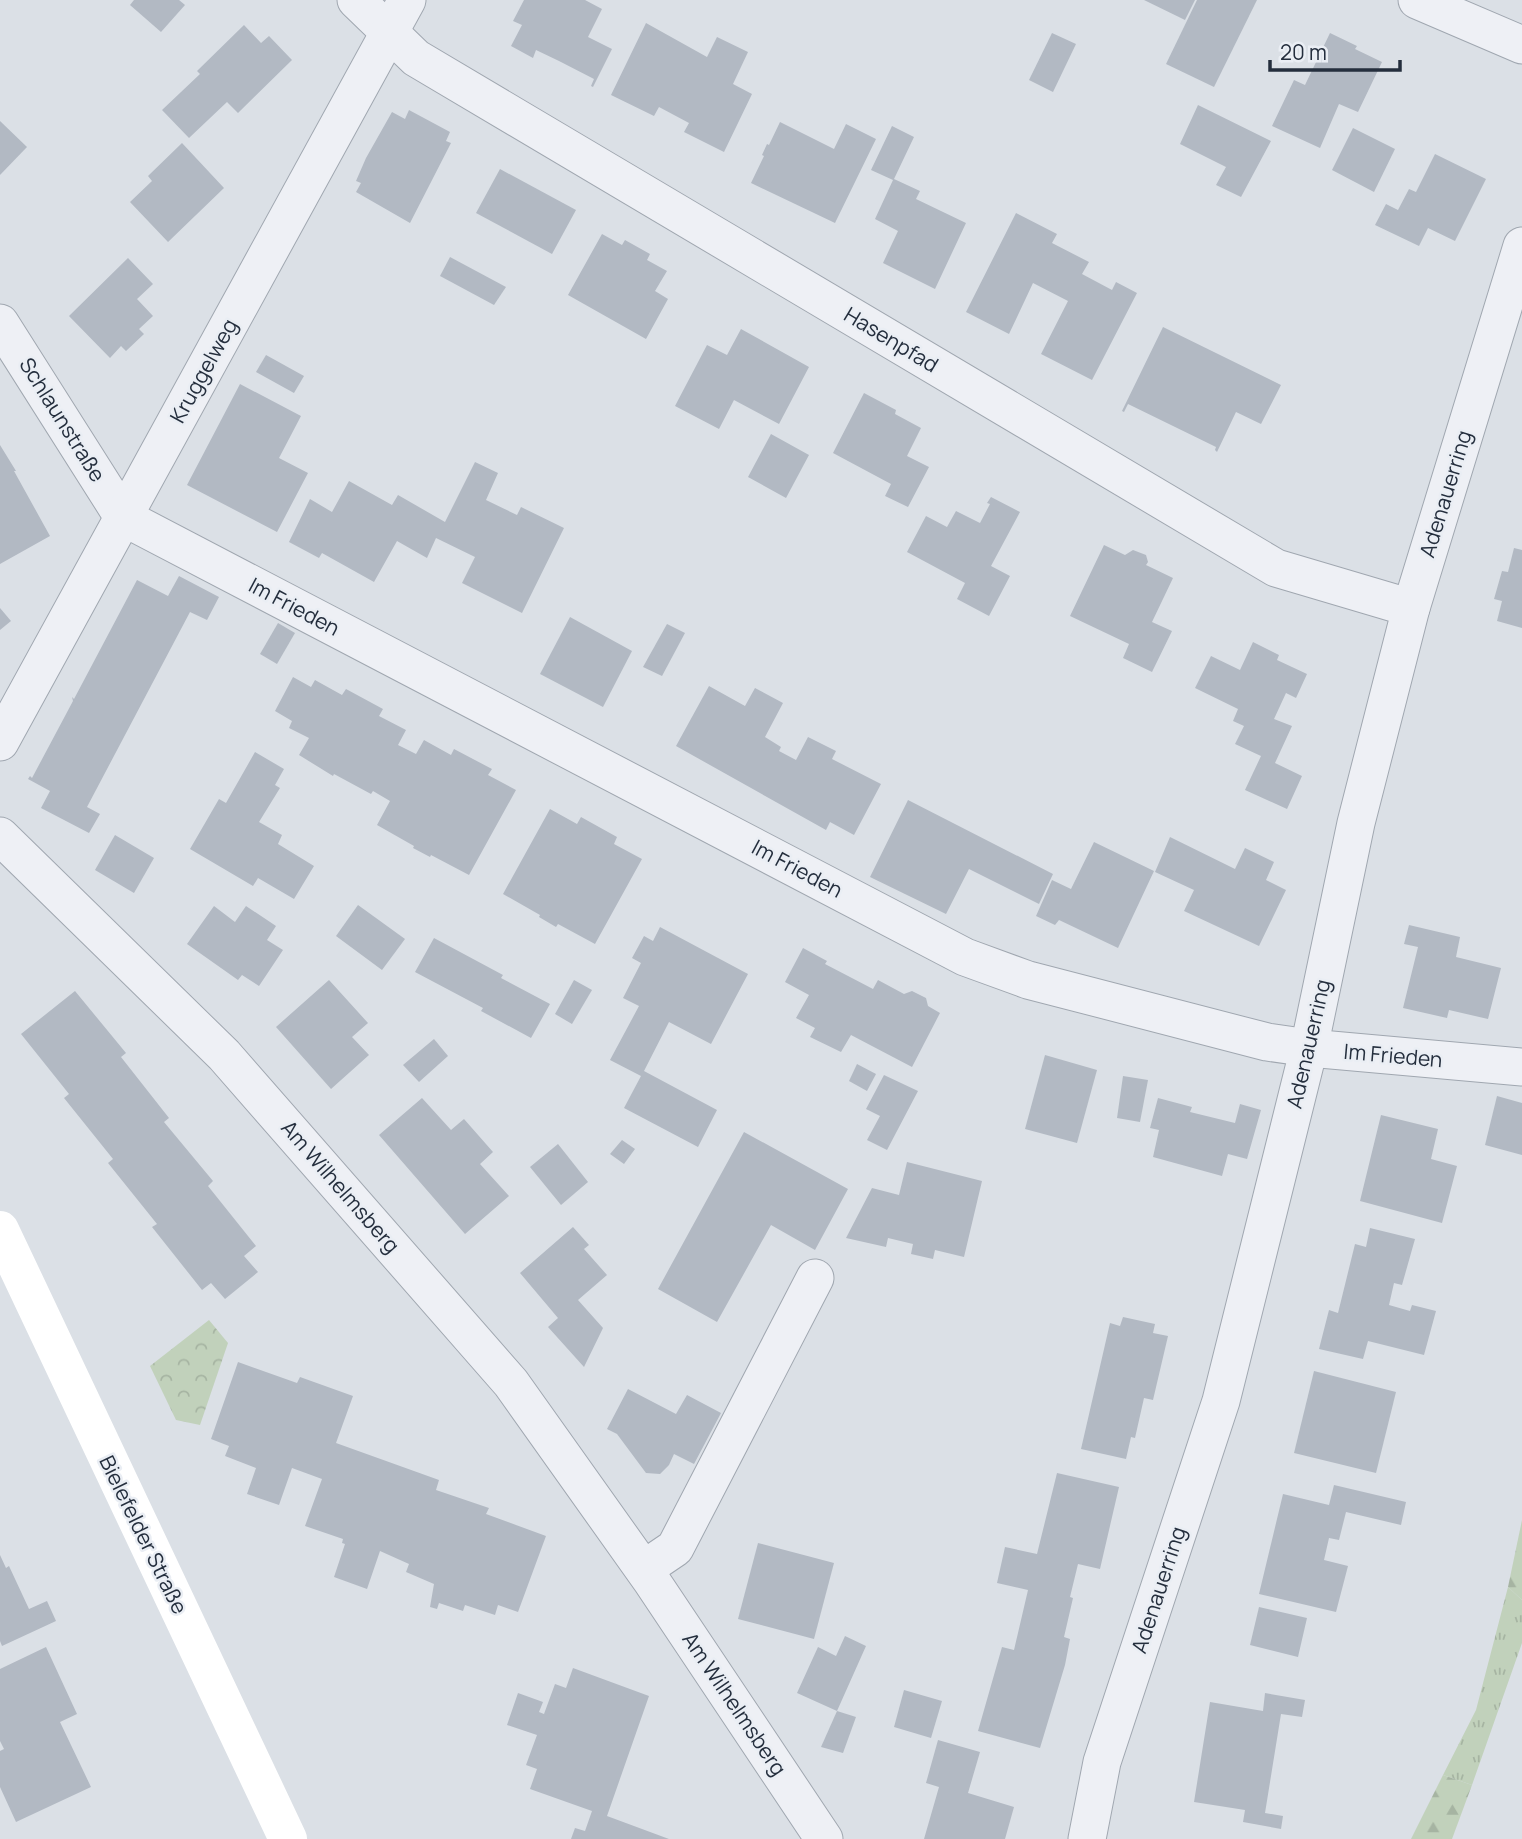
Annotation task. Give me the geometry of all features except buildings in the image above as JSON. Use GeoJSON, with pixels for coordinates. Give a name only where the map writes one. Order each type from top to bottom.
{"type":"FeatureCollection","features":[{"type":"Feature","properties":{"kind":"main road","name":"Bielefelder Straße"},"geometry":{"type":"LineString","coordinates":[[0,1230],[288,1839]]}},
{"type":"Feature","properties":{"kind":"street"},"geometry":{"type":"LineString","coordinates":[[356,0],[399,16]]}},
{"type":"Feature","properties":{"kind":"street"},"geometry":{"type":"LineString","coordinates":[[1417,0],[1522,44]]}},
{"type":"Feature","properties":{"kind":"street","name":"Kruggelweg"},"geometry":{"type":"LineString","coordinates":[[0,742],[399,16]]}},
{"type":"Feature","properties":{"kind":"street","name":"Hasenpfad"},"geometry":{"type":"LineString","coordinates":[[399,16],[416,58],[1276,568],[1411,608]]}},
{"type":"Feature","properties":{"kind":"street","name":"Adenauerring"},"geometry":{"type":"LineString","coordinates":[[1087,1839],[1102,1762],[1221,1401],[1309,1048],[1356,823],[1411,608],[1522,246]]}},
{"type":"Feature","properties":{"kind":"street","name":"Schlaunstraße"},"geometry":{"type":"LineString","coordinates":[[0,323],[123,517]]}},
{"type":"Feature","properties":{"kind":"street","name":"Im Frieden"},"geometry":{"type":"LineString","coordinates":[[123,517],[965,957],[1028,980],[1267,1042],[1522,1067]]}},
{"type":"Feature","properties":{"kind":"street","name":"Am Wilhelmsberg"},"geometry":{"type":"LineString","coordinates":[[0,836],[224,1055],[511,1382],[644,1569],[824,1839]]}},
{"type":"Feature","properties":{"kind":"street"},"geometry":{"type":"LineString","coordinates":[[644,1569],[675,1548],[815,1278]]}},
{"type":"Feature","properties":{"kind":"green space"},"geometry":{"type":"Polygon","coordinates":[[[209,1320],[228,1343],[200,1425],[176,1420],[150,1366],[209,1320]]]}},
{"type":"Feature","properties":{"kind":"green space"},"geometry":{"type":"Polygon","coordinates":[[[1522,1520],[1522,1600],[1508,1587],[1522,1520]]]}},
{"type":"Feature","properties":{"kind":"green space"},"geometry":{"type":"Polygon","coordinates":[[[1508,1587],[1522,1600],[1522,1643],[1472,1785],[1443,1775],[1476,1710],[1508,1587]]]}},
{"type":"Feature","properties":{"kind":"green space"},"geometry":{"type":"Polygon","coordinates":[[[1443,1775],[1472,1785],[1452,1839],[1411,1839],[1443,1775]]]}}]}
